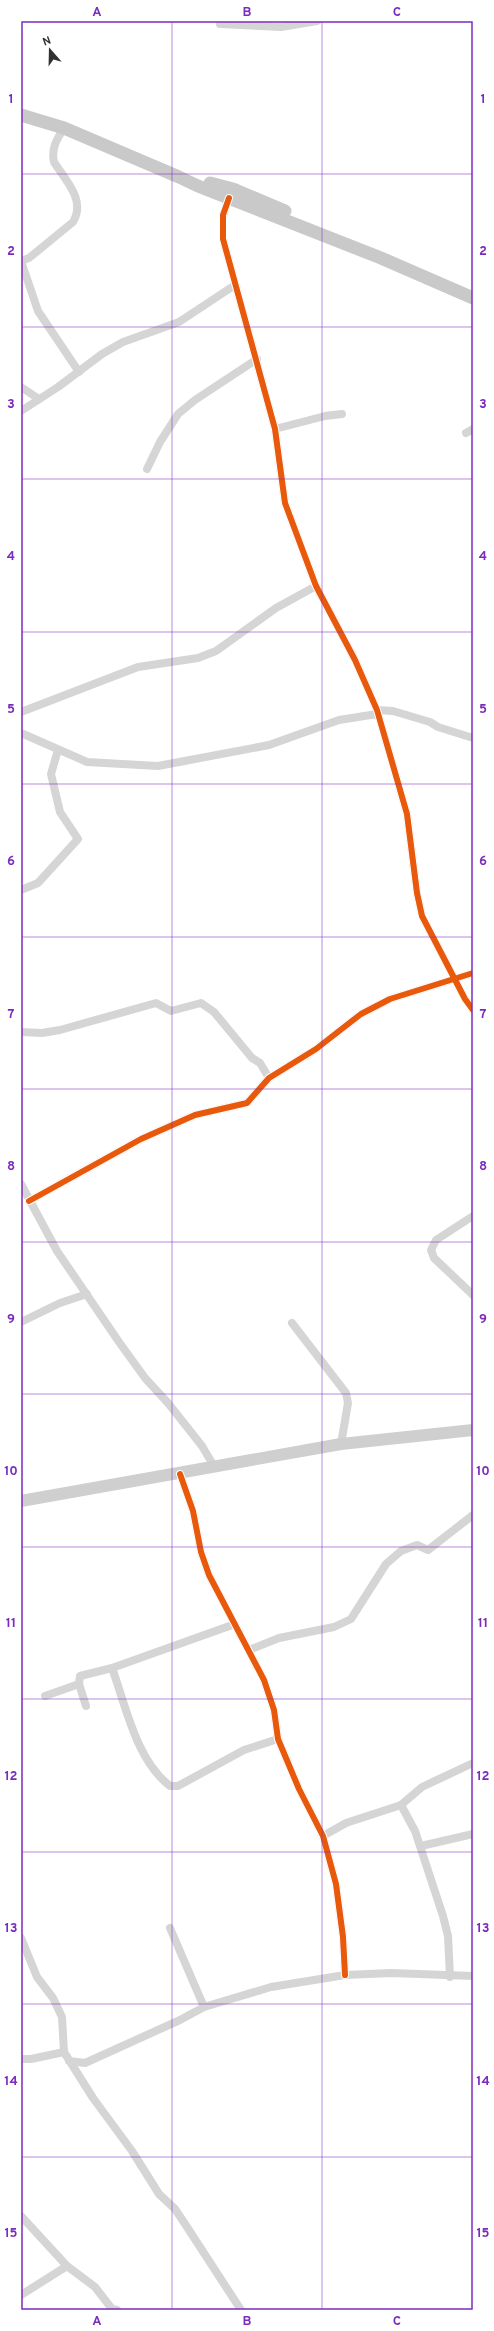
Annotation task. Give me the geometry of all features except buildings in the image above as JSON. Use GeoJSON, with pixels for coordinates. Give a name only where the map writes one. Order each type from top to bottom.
{"type":"FeatureCollection","features":[{"type":"Feature","properties":{"kind":"main road"},"geometry":{"type":"LineString","coordinates":[[21,115],[64,128],[198,186],[381,258],[473,298]]}},
{"type":"Feature","properties":{"kind":"main road"},"geometry":{"type":"LineString","coordinates":[[179,177],[232,189],[362,243],[381,258]]}},
{"type":"Feature","properties":{"kind":"main road"},"geometry":{"type":"LineString","coordinates":[[21,1501],[215,1468],[341,1444],[473,1430]]}},
{"type":"Feature","properties":{"kind":"street"},"geometry":{"type":"LineString","coordinates":[[220,24],[281,27],[316,21]]}},
{"type":"Feature","properties":{"kind":"street"},"geometry":{"type":"LineString","coordinates":[[64,128],[53,147],[52,155],[54,162],[77,199],[77,215],[73,222],[56,236],[29,258],[21,261],[38,311],[79,372]]}},
{"type":"Feature","properties":{"kind":"street"},"geometry":{"type":"LineString","coordinates":[[229,198],[223,215],[223,239],[275,429],[285,503],[316,586],[355,660],[377,712],[407,814],[417,893],[422,916],[473,1010]]}},
{"type":"Feature","properties":{"kind":"street"},"geometry":{"type":"LineString","coordinates":[[21,411],[40,400],[102,354],[123,342],[178,322],[235,285]]}},
{"type":"Feature","properties":{"kind":"street"},"geometry":{"type":"LineString","coordinates":[[147,469],[160,442],[178,414],[195,400],[257,359]]}},
{"type":"Feature","properties":{"kind":"street"},"geometry":{"type":"LineString","coordinates":[[21,387],[40,400]]}},
{"type":"Feature","properties":{"kind":"street"},"geometry":{"type":"LineString","coordinates":[[275,429],[325,416],[342,414]]}},
{"type":"Feature","properties":{"kind":"street"},"geometry":{"type":"LineString","coordinates":[[21,712],[138,667],[198,658],[216,651],[276,608],[316,586]]}},
{"type":"Feature","properties":{"kind":"street"},"geometry":{"type":"LineString","coordinates":[[21,733],[87,762],[158,766],[269,745],[339,720],[377,712],[393,711],[473,738]]}},
{"type":"Feature","properties":{"kind":"street"},"geometry":{"type":"LineString","coordinates":[[21,890],[38,883],[78,839],[60,812],[51,774],[58,750]]}},
{"type":"Feature","properties":{"kind":"street"},"geometry":{"type":"LineString","coordinates":[[29,1201],[141,1139],[188,1118],[246,1103],[268,1078],[316,1048],[361,1014],[390,999],[473,973]]}},
{"type":"Feature","properties":{"kind":"street"},"geometry":{"type":"LineString","coordinates":[[21,1032],[42,1033],[60,1030],[156,1002],[171,1011],[202,1003],[214,1012],[252,1058],[260,1063],[268,1078]]}},
{"type":"Feature","properties":{"kind":"street"},"geometry":{"type":"LineString","coordinates":[[21,1184],[57,1251],[145,1378],[168,1403],[202,1446],[215,1468]]}},
{"type":"Feature","properties":{"kind":"street"},"geometry":{"type":"LineString","coordinates":[[473,1216],[436,1240],[431,1250],[434,1258],[473,1295]]}},
{"type":"Feature","properties":{"kind":"street"},"geometry":{"type":"LineString","coordinates":[[21,1322],[60,1303],[87,1294]]}},
{"type":"Feature","properties":{"kind":"street"},"geometry":{"type":"LineString","coordinates":[[292,1323],[346,1393],[348,1403],[341,1444]]}},
{"type":"Feature","properties":{"kind":"street"},"geometry":{"type":"LineString","coordinates":[[180,1474],[193,1511],[201,1552],[209,1575],[264,1680],[274,1710],[278,1739],[299,1789],[324,1836],[336,1884],[343,1937],[345,1975]]}},
{"type":"Feature","properties":{"kind":"street"},"geometry":{"type":"LineString","coordinates":[[249,1650],[279,1638],[334,1627],[351,1619],[386,1564],[402,1552],[417,1545],[428,1550],[473,1515]]}},
{"type":"Feature","properties":{"kind":"street"},"geometry":{"type":"LineString","coordinates":[[86,1706],[79,1684],[80,1676],[112,1668],[234,1624]]}},
{"type":"Feature","properties":{"kind":"street"},"geometry":{"type":"LineString","coordinates":[[112,1668],[146,1757],[164,1782],[170,1786],[178,1786],[244,1750],[278,1739]]}},
{"type":"Feature","properties":{"kind":"street"},"geometry":{"type":"LineString","coordinates":[[45,1696],[79,1684]]}},
{"type":"Feature","properties":{"kind":"street"},"geometry":{"type":"LineString","coordinates":[[324,1836],[346,1823],[401,1805],[422,1786],[473,1763]]}},
{"type":"Feature","properties":{"kind":"street"},"geometry":{"type":"LineString","coordinates":[[401,1805],[415,1830],[421,1846],[448,1936],[450,1977]]}},
{"type":"Feature","properties":{"kind":"street"},"geometry":{"type":"LineString","coordinates":[[421,1846],[473,1834]]}},
{"type":"Feature","properties":{"kind":"street"},"geometry":{"type":"LineString","coordinates":[[170,1928],[204,2006]]}},
{"type":"Feature","properties":{"kind":"street"},"geometry":{"type":"LineString","coordinates":[[21,1938],[37,1977],[53,1998],[62,2017],[64,2052],[69,2061],[132,2151],[159,2194],[174,2209],[187,2227],[241,2310]]}},
{"type":"Feature","properties":{"kind":"street"},"geometry":{"type":"LineString","coordinates":[[69,2061],[85,2063],[180,2020],[204,2006],[271,1987],[345,1975],[391,1973],[450,1977],[473,1976]]}},
{"type":"Feature","properties":{"kind":"street"},"geometry":{"type":"LineString","coordinates":[[21,2059],[31,2059],[64,2052]]}},
{"type":"Feature","properties":{"kind":"street"},"geometry":{"type":"LineString","coordinates":[[80,2078],[85,2063]]}},
{"type":"Feature","properties":{"kind":"street"},"geometry":{"type":"LineString","coordinates":[[21,2216],[67,2266],[95,2287],[112,2309],[117,2310]]}},
{"type":"Feature","properties":{"kind":"street"},"geometry":{"type":"LineString","coordinates":[[21,2295],[67,2266]]}},
{"type":"Feature","properties":{"kind":"cycle path"},"geometry":{"type":"LineString","coordinates":[[229,198],[223,215],[223,239],[275,429],[285,503],[316,586],[355,660],[377,710],[407,814],[417,893],[422,916],[465,999],[473,1010]]}},
{"type":"Feature","properties":{"kind":"cycle path"},"geometry":{"type":"LineString","coordinates":[[29,1201],[141,1139],[195,1115],[247,1103],[269,1078],[316,1049],[361,1014],[390,999],[473,973]]}},
{"type":"Feature","properties":{"kind":"cycle path"},"geometry":{"type":"LineString","coordinates":[[180,1474],[193,1511],[201,1552],[209,1575],[264,1680],[274,1710],[278,1739],[299,1789],[323,1836],[336,1884],[343,1937],[345,1975]]}}]}
